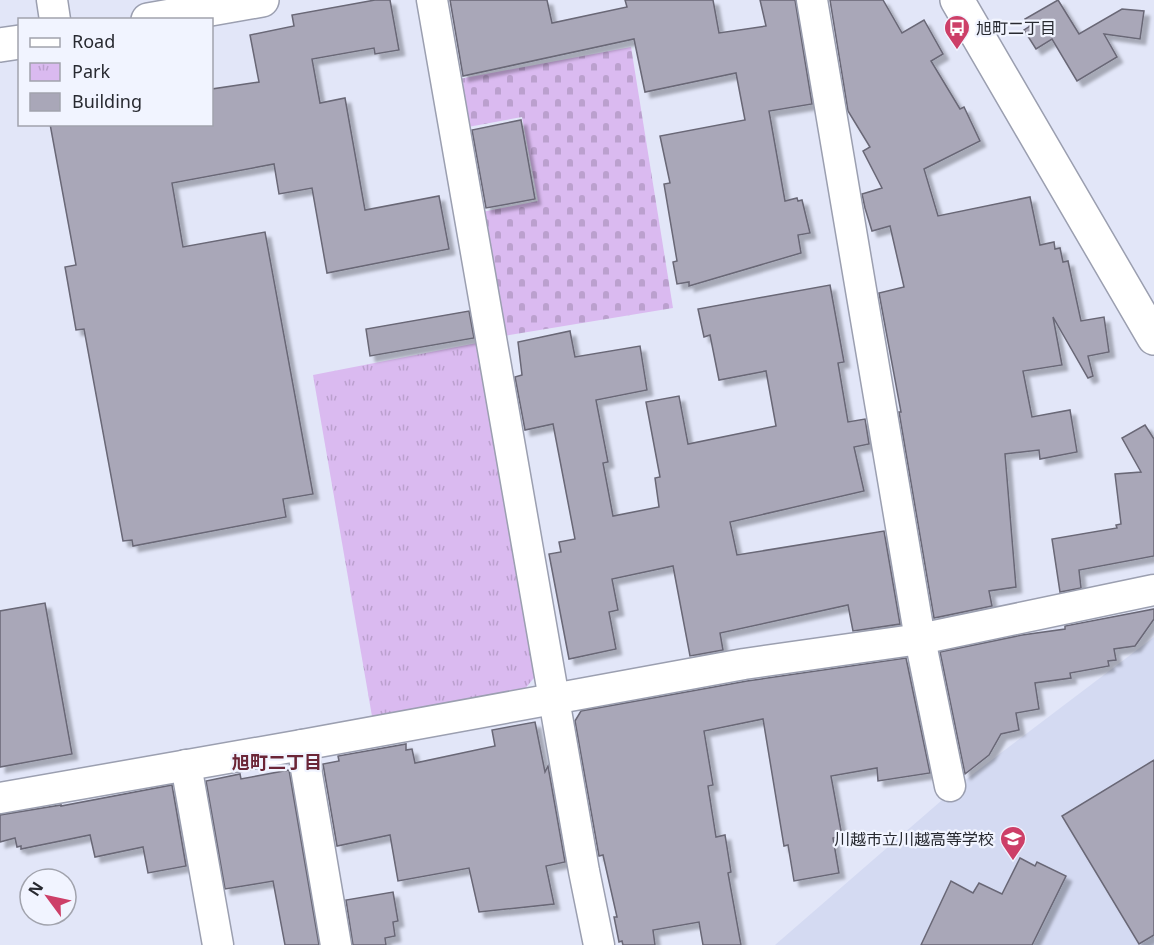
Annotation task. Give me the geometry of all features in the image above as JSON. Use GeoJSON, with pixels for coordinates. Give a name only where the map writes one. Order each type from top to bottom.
{"type":"FeatureCollection","features":[{"type":"Feature","properties":{"kind":"street"},"geometry":{"type":"LineString","coordinates":[[52,0],[55,18]]}},
{"type":"Feature","properties":{"kind":"street"},"geometry":{"type":"LineString","coordinates":[[159,18],[262,0]]}},
{"type":"Feature","properties":{"kind":"street"},"geometry":{"type":"LineString","coordinates":[[432,0],[598,945]]}},
{"type":"Feature","properties":{"kind":"street"},"geometry":{"type":"LineString","coordinates":[[812,0],[920,639],[950,786]]}},
{"type":"Feature","properties":{"kind":"street"},"geometry":{"type":"LineString","coordinates":[[957,0],[1154,338]]}},
{"type":"Feature","properties":{"kind":"street"},"geometry":{"type":"LineString","coordinates":[[0,45],[18,42]]}},
{"type":"Feature","properties":{"kind":"street"},"geometry":{"type":"LineString","coordinates":[[0,798],[744,664],[920,639],[1154,590]]}},
{"type":"Feature","properties":{"kind":"street"},"geometry":{"type":"LineString","coordinates":[[302,745],[336,945]]}},
{"type":"Feature","properties":{"kind":"street"},"geometry":{"type":"LineString","coordinates":[[186,765],[218,945]]}},
{"type":"Feature","properties":{"kind":"shaded area","name":"川越市立川越高等学校"},"geometry":{"type":"Polygon","coordinates":[[[1154,637],[1154,945],[775,945],[964,781],[1154,637]]]}},
{"type":"Feature","properties":{"kind":"green space"},"geometry":{"type":"Polygon","coordinates":[[[631,47],[673,308],[504,336],[482,212],[538,201],[522,117],[468,127],[459,79],[631,47]]]}},
{"type":"Feature","properties":{"kind":"green space"},"geometry":{"type":"Polygon","coordinates":[[[477,343],[538,673],[524,690],[373,722],[313,375],[477,343]]]}},
{"type":"Feature","properties":{"kind":"building"},"geometry":{"type":"Polygon","coordinates":[[[375,0],[390,0],[399,50],[375,54],[374,48],[312,59],[320,103],[345,98],[365,210],[439,196],[449,249],[327,273],[312,188],[279,194],[274,164],[172,183],[183,247],[265,232],[313,494],[283,499],[286,517],[133,546],[132,540],[123,541],[84,329],[76,330],[65,267],[76,265],[50,126],[213,126],[213,89],[259,82],[250,35],[294,26],[292,15],[375,0]]]}},
{"type":"Feature","properties":{"kind":"building"},"geometry":{"type":"Polygon","coordinates":[[[450,0],[547,0],[552,23],[627,7],[625,0],[713,0],[719,33],[766,26],[760,0],[795,0],[812,104],[769,111],[785,201],[797,198],[798,201],[802,200],[810,233],[798,235],[801,253],[689,286],[689,282],[677,284],[673,262],[677,261],[664,184],[670,183],[660,136],[745,120],[736,73],[645,92],[634,39],[463,76],[450,0]]]}},
{"type":"Feature","properties":{"kind":"building"},"geometry":{"type":"Polygon","coordinates":[[[830,0],[883,0],[902,33],[924,20],[943,54],[931,61],[960,109],[964,107],[980,141],[924,169],[938,216],[1030,197],[1040,245],[1054,242],[1055,249],[1060,248],[1063,262],[1068,261],[1081,321],[1104,317],[1109,352],[1088,356],[1093,376],[1088,378],[1053,317],[1062,365],[1023,371],[1032,417],[1070,410],[1077,452],[1040,459],[1039,450],[1005,454],[1016,587],[989,591],[992,606],[934,618],[899,412],[901,412],[879,293],[904,287],[890,226],[872,231],[865,208],[862,194],[882,188],[863,151],[870,147],[848,111],[830,0]]]}},
{"type":"Feature","properties":{"kind":"building"},"geometry":{"type":"Polygon","coordinates":[[[1058,0],[1079,34],[1122,9],[1144,11],[1140,39],[1104,34],[1117,57],[1077,81],[1052,39],[1036,49],[1024,30],[1030,26],[1025,19],[1058,0]]]}},
{"type":"Feature","properties":{"kind":"building"},"geometry":{"type":"Polygon","coordinates":[[[521,120],[535,199],[486,208],[472,130],[521,120]]]}},
{"type":"Feature","properties":{"kind":"building"},"geometry":{"type":"Polygon","coordinates":[[[830,285],[844,362],[838,363],[848,422],[865,419],[869,444],[854,447],[864,491],[730,522],[737,555],[884,531],[900,624],[853,631],[848,605],[720,633],[723,650],[690,656],[673,566],[612,579],[618,610],[609,612],[616,649],[569,659],[549,554],[561,552],[559,542],[575,539],[553,424],[525,430],[515,377],[522,375],[518,342],[570,331],[575,357],[640,346],[647,390],[596,400],[608,462],[603,463],[613,516],[659,507],[655,478],[660,477],[646,402],[679,396],[688,444],[776,426],[766,371],[719,380],[710,335],[704,337],[698,309],[830,285]]]}},
{"type":"Feature","properties":{"kind":"building"},"geometry":{"type":"Polygon","coordinates":[[[469,311],[474,338],[370,356],[366,329],[469,311]]]}},
{"type":"Feature","properties":{"kind":"building"},"geometry":{"type":"Polygon","coordinates":[[[1145,425],[1154,439],[1154,556],[1079,570],[1081,588],[1060,592],[1052,539],[1117,528],[1116,525],[1121,524],[1115,474],[1141,472],[1122,438],[1145,425]]]}},
{"type":"Feature","properties":{"kind":"building"},"geometry":{"type":"Polygon","coordinates":[[[45,603],[72,754],[0,767],[0,611],[45,603]]]}},
{"type":"Feature","properties":{"kind":"building"},"geometry":{"type":"Polygon","coordinates":[[[1154,609],[1154,619],[1135,646],[1114,649],[1116,660],[1108,661],[1109,666],[1070,673],[1071,678],[1035,683],[1039,709],[1016,713],[1019,730],[1001,734],[989,755],[965,774],[940,652],[1022,635],[1065,629],[1065,626],[1154,609]]]}},
{"type":"Feature","properties":{"kind":"building"},"geometry":{"type":"Polygon","coordinates":[[[906,658],[930,773],[878,781],[877,768],[831,776],[842,836],[833,838],[839,873],[794,881],[788,845],[784,846],[763,719],[704,731],[713,785],[708,786],[716,837],[725,835],[731,872],[728,873],[741,945],[703,945],[699,922],[653,930],[655,945],[623,945],[622,941],[619,942],[614,917],[617,917],[603,855],[599,856],[575,721],[581,711],[747,681],[906,658]]]}},
{"type":"Feature","properties":{"kind":"building"},"geometry":{"type":"Polygon","coordinates":[[[535,722],[545,772],[548,766],[565,862],[546,866],[554,904],[479,912],[469,868],[398,881],[390,835],[337,846],[323,764],[339,761],[338,756],[406,744],[406,750],[412,749],[415,763],[495,746],[492,730],[535,722]]]}},
{"type":"Feature","properties":{"kind":"building"},"geometry":{"type":"Polygon","coordinates":[[[1154,760],[1154,935],[1139,944],[1062,816],[1154,760]]]}},
{"type":"Feature","properties":{"kind":"building"},"geometry":{"type":"Polygon","coordinates":[[[289,770],[319,945],[285,945],[273,881],[225,889],[206,781],[240,774],[241,779],[289,770]]]}},
{"type":"Feature","properties":{"kind":"building"},"geometry":{"type":"Polygon","coordinates":[[[172,785],[186,866],[148,873],[143,847],[95,857],[90,835],[21,849],[21,846],[17,847],[15,838],[0,842],[0,815],[172,785]]]}},
{"type":"Feature","properties":{"kind":"building"},"geometry":{"type":"Polygon","coordinates":[[[1020,858],[1035,866],[1037,862],[1066,876],[1032,945],[921,945],[951,881],[973,893],[979,883],[1002,894],[1020,858]]]}},
{"type":"Feature","properties":{"kind":"building"},"geometry":{"type":"Polygon","coordinates":[[[393,892],[398,921],[393,922],[395,936],[385,938],[386,945],[353,945],[346,900],[393,892]]]}},
{"type":"Feature","properties":{"kind":"place","name":"旭町二丁目"},"geometry":{"type":"Point","coordinates":[957,51]}},
{"type":"Feature","properties":{"kind":"place","name":"川越市立川越高等学校"},"geometry":{"type":"Point","coordinates":[1013,862]}},
{"type":"Feature","properties":{"kind":"district","name":"旭町二丁目"},"geometry":{"type":"Point","coordinates":[277,763]}}]}
